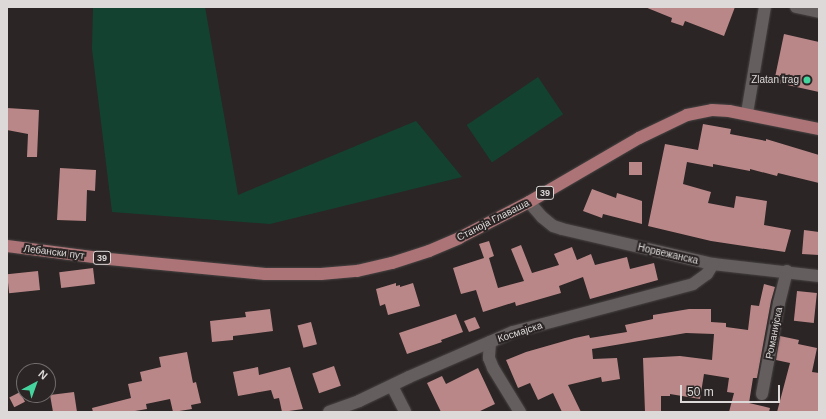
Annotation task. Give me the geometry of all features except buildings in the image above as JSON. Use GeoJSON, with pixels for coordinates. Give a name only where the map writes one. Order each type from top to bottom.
{"type":"FeatureCollection","features":[{"type":"Feature","properties":{"kind":"main road","name":"Станоја Главаша"},"geometry":{"type":"LineString","coordinates":[[196,268],[265,274],[321,274],[357,271],[392,263],[429,251],[497,220],[639,138],[687,115],[712,110],[747,113],[819,130]]}},
{"type":"Feature","properties":{"kind":"main road","name":"Лебански пут"},"geometry":{"type":"LineString","coordinates":[[7,246],[196,268]]}},
{"type":"Feature","properties":{"kind":"street"},"geometry":{"type":"LineString","coordinates":[[747,113],[765,7]]}},
{"type":"Feature","properties":{"kind":"street"},"geometry":{"type":"LineString","coordinates":[[796,7],[819,12]]}},
{"type":"Feature","properties":{"kind":"street","name":"Норвежанска"},"geometry":{"type":"LineString","coordinates":[[529,202],[542,217],[553,226],[562,229],[713,264],[787,271],[819,276]]}},
{"type":"Feature","properties":{"kind":"street","name":"Космајска"},"geometry":{"type":"LineString","coordinates":[[329,412],[359,402],[409,377],[513,332],[693,284],[706,274],[713,264]]}},
{"type":"Feature","properties":{"kind":"street","name":"Романијска"},"geometry":{"type":"LineString","coordinates":[[762,394],[779,303],[787,271]]}},
{"type":"Feature","properties":{"kind":"street"},"geometry":{"type":"LineString","coordinates":[[490,342],[490,358],[493,368],[520,412]]}},
{"type":"Feature","properties":{"kind":"street"},"geometry":{"type":"LineString","coordinates":[[392,386],[405,412]]}},
{"type":"Feature","properties":{"kind":"green space"},"geometry":{"type":"Polygon","coordinates":[[[93,7],[205,7],[238,195],[416,121],[462,177],[270,224],[112,212],[92,49],[93,7]]]}},
{"type":"Feature","properties":{"kind":"green space"},"geometry":{"type":"Polygon","coordinates":[[[538,77],[563,114],[492,162],[467,125],[538,77]]]}},
{"type":"Feature","properties":{"kind":"place","name":"Zlatan trag"},"geometry":{"type":"Point","coordinates":[807,80]}}]}
